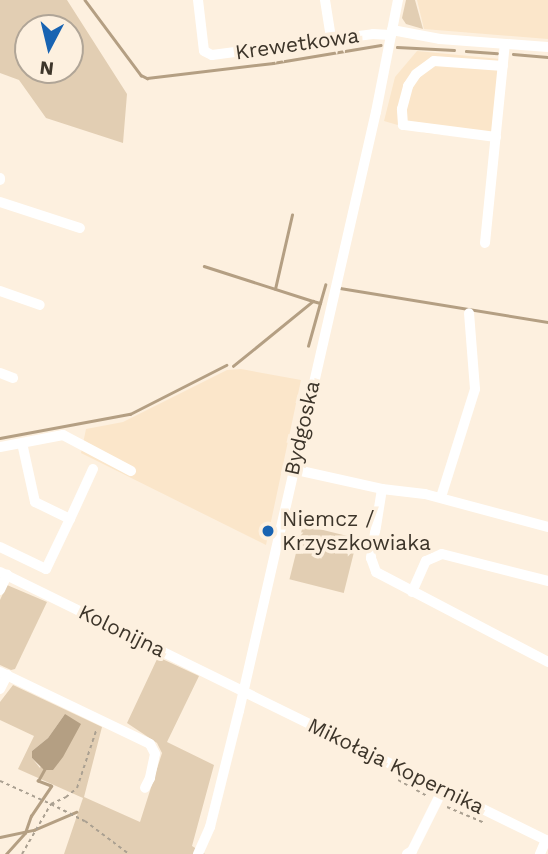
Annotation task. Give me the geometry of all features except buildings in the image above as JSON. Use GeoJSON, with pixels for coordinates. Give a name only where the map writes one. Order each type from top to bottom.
{"type":"FeatureCollection","features":[{"type":"Feature","properties":{"kind":"street","name":"Krewetkowa"},"geometry":{"type":"LineString","coordinates":[[198,0],[204,51],[221,55],[392,32],[460,41],[548,47]]}},
{"type":"Feature","properties":{"kind":"street"},"geometry":{"type":"LineString","coordinates":[[325,0],[331,39]]}},
{"type":"Feature","properties":{"kind":"street","name":"Bydgoska"},"geometry":{"type":"LineString","coordinates":[[198,854],[210,827],[243,691],[398,0]]}},
{"type":"Feature","properties":{"kind":"street"},"geometry":{"type":"LineString","coordinates":[[459,63],[460,41]]}},
{"type":"Feature","properties":{"kind":"street"},"geometry":{"type":"LineString","coordinates":[[485,243],[505,44]]}},
{"type":"Feature","properties":{"kind":"street"},"geometry":{"type":"LineString","coordinates":[[496,136],[403,125],[401,109],[408,86],[416,74],[434,61],[503,66]]}},
{"type":"Feature","properties":{"kind":"street"},"geometry":{"type":"LineString","coordinates":[[0,202],[80,228]]}},
{"type":"Feature","properties":{"kind":"street"},"geometry":{"type":"LineString","coordinates":[[0,291],[40,306]]}},
{"type":"Feature","properties":{"kind":"street"},"geometry":{"type":"LineString","coordinates":[[441,497],[475,388],[469,313]]}},
{"type":"Feature","properties":{"kind":"street"},"geometry":{"type":"LineString","coordinates":[[0,373],[13,378]]}},
{"type":"Feature","properties":{"kind":"street"},"geometry":{"type":"LineString","coordinates":[[0,447],[63,435],[131,471]]}},
{"type":"Feature","properties":{"kind":"street"},"geometry":{"type":"LineString","coordinates":[[22,443],[35,502],[70,519]]}},
{"type":"Feature","properties":{"kind":"street"},"geometry":{"type":"LineString","coordinates":[[0,547],[46,569],[93,469]]}},
{"type":"Feature","properties":{"kind":"street"},"geometry":{"type":"LineString","coordinates":[[292,469],[382,489],[441,497],[548,527]]}},
{"type":"Feature","properties":{"kind":"street"},"geometry":{"type":"LineString","coordinates":[[382,489],[372,565],[383,577],[548,662]]}},
{"type":"Feature","properties":{"kind":"street"},"geometry":{"type":"LineString","coordinates":[[412,592],[426,561],[442,554],[548,581]]}},
{"type":"Feature","properties":{"kind":"street"},"geometry":{"type":"LineString","coordinates":[[0,590],[3,574]]}},
{"type":"Feature","properties":{"kind":"street","name":"Kolonijna"},"geometry":{"type":"LineString","coordinates":[[3,574],[243,691]]}},
{"type":"Feature","properties":{"kind":"street"},"geometry":{"type":"LineString","coordinates":[[0,689],[3,673],[150,744],[155,754],[145,788]]}},
{"type":"Feature","properties":{"kind":"street","name":"Mikołaja Kopernika"},"geometry":{"type":"LineString","coordinates":[[243,691],[547,840]]}},
{"type":"Feature","properties":{"kind":"street"},"geometry":{"type":"LineString","coordinates":[[407,854],[412,851],[443,789]]}},
{"type":"Feature","properties":{"kind":"street"},"geometry":{"type":"LineString","coordinates":[[540,854],[547,840]]}},
{"type":"Feature","properties":{"kind":"path"},"geometry":{"type":"LineString","coordinates":[[22,854],[51,804],[77,788],[100,720]]}},
{"type":"Feature","properties":{"kind":"path"},"geometry":{"type":"LineString","coordinates":[[0,781],[85,821],[129,854]]}},
{"type":"Feature","properties":{"kind":"shaded area"},"geometry":{"type":"Polygon","coordinates":[[[0,0],[67,0],[76,14],[14,14],[14,78],[0,73],[0,0]]]}},
{"type":"Feature","properties":{"kind":"shaded area"},"geometry":{"type":"Polygon","coordinates":[[[406,0],[415,0],[423,29],[406,24],[402,18],[406,0]]]}},
{"type":"Feature","properties":{"kind":"shaded area"},"geometry":{"type":"Polygon","coordinates":[[[417,0],[548,0],[548,39],[424,29],[417,0]]]}},
{"type":"Feature","properties":{"kind":"shaded area"},"geometry":{"type":"Polygon","coordinates":[[[84,27],[127,94],[123,143],[46,118],[22,84],[84,84],[84,27]]]}},
{"type":"Feature","properties":{"kind":"shaded area"},"geometry":{"type":"Polygon","coordinates":[[[417,51],[500,59],[493,140],[425,133],[384,121],[395,77],[417,51]]]}},
{"type":"Feature","properties":{"kind":"shaded area"},"geometry":{"type":"Polygon","coordinates":[[[241,369],[301,380],[266,545],[81,453],[86,429],[123,422],[227,370],[241,369]]]}},
{"type":"Feature","properties":{"kind":"shaded area"},"geometry":{"type":"Polygon","coordinates":[[[303,525],[357,539],[344,593],[289,579],[303,525]]]}},
{"type":"Feature","properties":{"kind":"shaded area"},"geometry":{"type":"Polygon","coordinates":[[[7,585],[47,602],[15,669],[11,670],[0,665],[0,600],[7,585]]]}},
{"type":"Feature","properties":{"kind":"shaded area"},"geometry":{"type":"Polygon","coordinates":[[[158,657],[199,676],[167,742],[214,765],[192,846],[205,854],[64,854],[83,798],[18,769],[34,736],[0,720],[0,702],[13,685],[102,727],[84,797],[140,822],[162,753],[157,743],[127,723],[158,657]],[[65,714],[48,738],[32,751],[32,758],[40,768],[65,714]]]}},
{"type":"Feature","properties":{"kind":"shaded area"},"geometry":{"type":"Polygon","coordinates":[[[65,714],[81,724],[53,770],[44,770],[32,758],[32,751],[48,738],[65,714]]]}},
{"type":"Feature","properties":{"kind":"waterway"},"geometry":{"type":"LineString","coordinates":[[85,0],[141,75],[147,78],[273,63],[381,45]]}},
{"type":"Feature","properties":{"kind":"waterway"},"geometry":{"type":"LineString","coordinates":[[397,47],[454,50]]}},
{"type":"Feature","properties":{"kind":"waterway"},"geometry":{"type":"LineString","coordinates":[[466,51],[497,53]]}},
{"type":"Feature","properties":{"kind":"waterway"},"geometry":{"type":"LineString","coordinates":[[513,54],[548,57]]}},
{"type":"Feature","properties":{"kind":"waterway"},"geometry":{"type":"LineString","coordinates":[[275,289],[292,215]]}},
{"type":"Feature","properties":{"kind":"waterway"},"geometry":{"type":"LineString","coordinates":[[204,266],[313,301]]}},
{"type":"Feature","properties":{"kind":"waterway"},"geometry":{"type":"LineString","coordinates":[[233,366],[313,301],[320,303],[325,285]]}},
{"type":"Feature","properties":{"kind":"waterway"},"geometry":{"type":"LineString","coordinates":[[340,288],[548,322]]}},
{"type":"Feature","properties":{"kind":"waterway"},"geometry":{"type":"LineString","coordinates":[[308,346],[320,303]]}},
{"type":"Feature","properties":{"kind":"waterway"},"geometry":{"type":"LineString","coordinates":[[0,438],[130,414],[226,365]]}},
{"type":"Feature","properties":{"kind":"waterway"},"geometry":{"type":"LineString","coordinates":[[6,854],[25,833],[31,816],[51,786],[38,781],[44,770]]}},
{"type":"Feature","properties":{"kind":"waterway"},"geometry":{"type":"LineString","coordinates":[[0,837],[34,830],[76,812]]}},
{"type":"Feature","properties":{"kind":"place","name":"Niemcz / Krzyszkowiaka"},"geometry":{"type":"Point","coordinates":[268,531]}}]}
